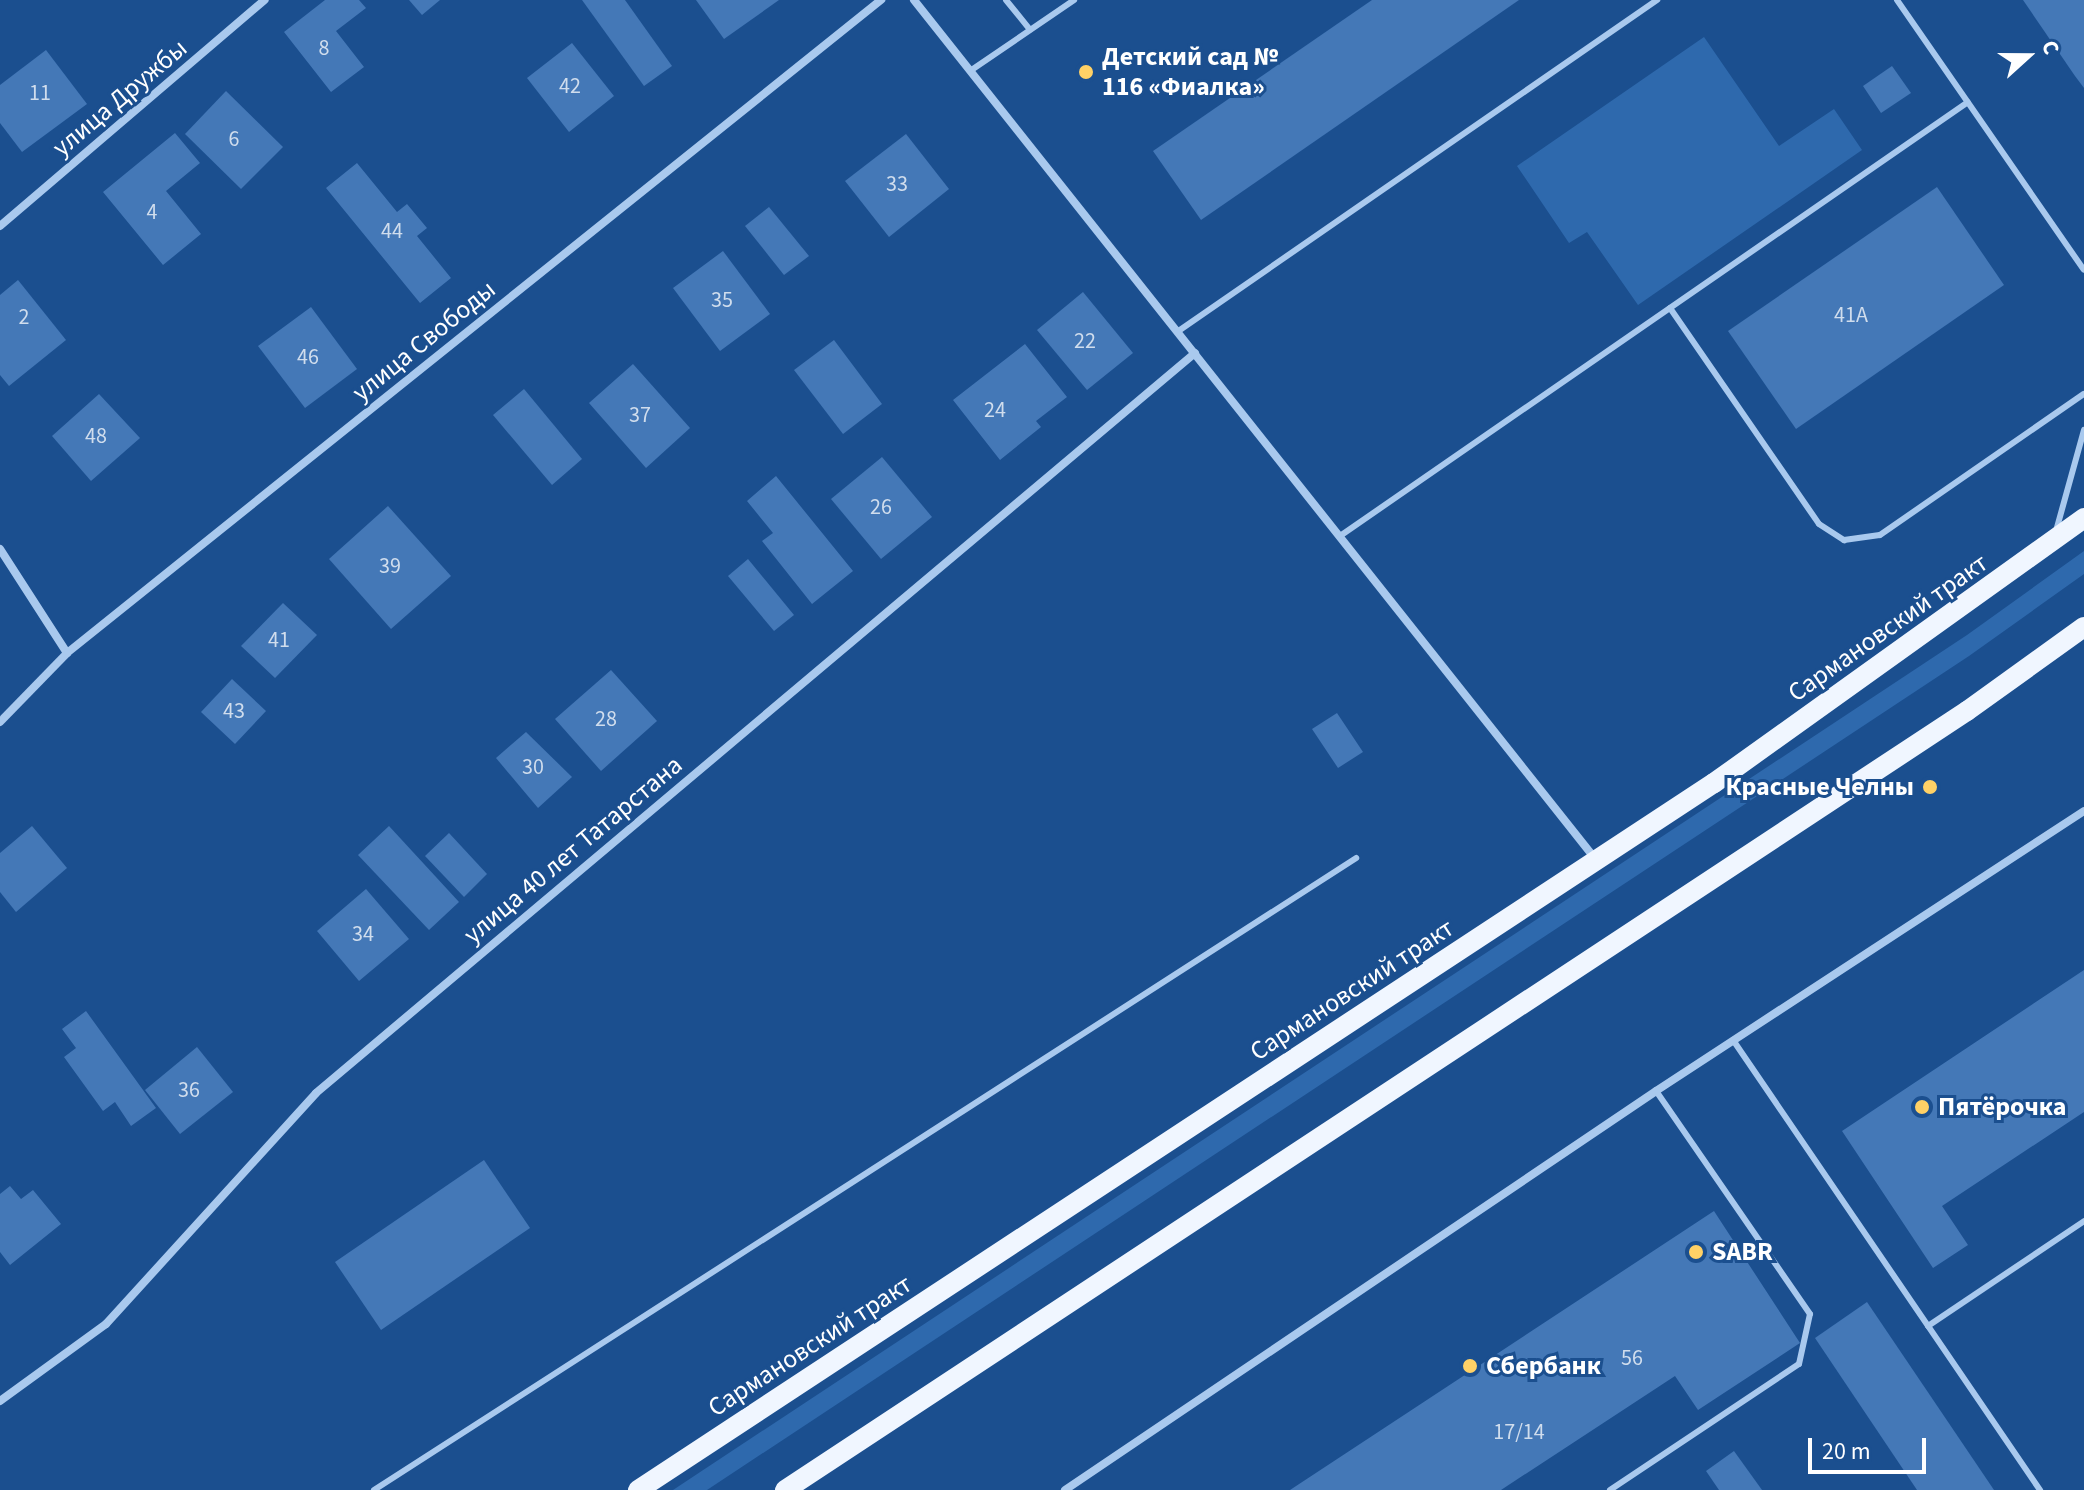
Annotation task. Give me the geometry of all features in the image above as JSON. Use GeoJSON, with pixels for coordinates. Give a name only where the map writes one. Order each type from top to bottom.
{"type":"FeatureCollection","features":[{"type":"Feature","properties":{"kind":"main road","name":"Сармановский тракт"},"geometry":{"type":"LineString","coordinates":[[638,1490],[1596,860],[2053,544],[2084,518]]}},
{"type":"Feature","properties":{"kind":"main road"},"geometry":{"type":"LineString","coordinates":[[785,1490],[1967,711],[2084,627]]}},
{"type":"Feature","properties":{"kind":"street","name":"улица Дружбы"},"geometry":{"type":"LineString","coordinates":[[0,226],[265,0]]}},
{"type":"Feature","properties":{"kind":"street","name":"улица Свободы"},"geometry":{"type":"LineString","coordinates":[[0,722],[67,653],[881,0]]}},
{"type":"Feature","properties":{"kind":"street"},"geometry":{"type":"LineString","coordinates":[[914,0],[1596,860]]}},
{"type":"Feature","properties":{"kind":"street","name":"улица 40 лет Татарстана"},"geometry":{"type":"LineString","coordinates":[[0,1401],[106,1324],[316,1093],[1195,353]]}},
{"type":"Feature","properties":{"kind":"street"},"geometry":{"type":"LineString","coordinates":[[0,549],[67,653]]}},
{"type":"Feature","properties":{"kind":"street"},"geometry":{"type":"LineString","coordinates":[[1065,1490],[1656,1091],[2084,811]]}},
{"type":"Feature","properties":{"kind":"lane"},"geometry":{"type":"LineString","coordinates":[[1006,0],[1030,30]]}},
{"type":"Feature","properties":{"kind":"lane"},"geometry":{"type":"LineString","coordinates":[[970,71],[1074,0]]}},
{"type":"Feature","properties":{"kind":"lane"},"geometry":{"type":"LineString","coordinates":[[1177,332],[1657,0]]}},
{"type":"Feature","properties":{"kind":"lane"},"geometry":{"type":"LineString","coordinates":[[1897,0],[2084,270]]}},
{"type":"Feature","properties":{"kind":"lane"},"geometry":{"type":"LineString","coordinates":[[1340,536],[1968,102]]}},
{"type":"Feature","properties":{"kind":"lane"},"geometry":{"type":"LineString","coordinates":[[1670,308],[1819,524],[1844,540],[1880,535],[2084,394]]}},
{"type":"Feature","properties":{"kind":"lane"},"geometry":{"type":"LineString","coordinates":[[2053,544],[2084,430]]}},
{"type":"Feature","properties":{"kind":"lane"},"geometry":{"type":"LineString","coordinates":[[374,1490],[1356,858]]}},
{"type":"Feature","properties":{"kind":"lane"},"geometry":{"type":"LineString","coordinates":[[1733,1040],[2040,1490]]}},
{"type":"Feature","properties":{"kind":"lane"},"geometry":{"type":"LineString","coordinates":[[1610,1490],[1799,1364],[1810,1314],[1656,1091]]}},
{"type":"Feature","properties":{"kind":"lane"},"geometry":{"type":"LineString","coordinates":[[1928,1326],[2084,1221]]}},
{"type":"Feature","properties":{"kind":"shaded area"},"geometry":{"type":"Polygon","coordinates":[[[1704,37],[1779,146],[1834,109],[1862,150],[1638,305],[1587,232],[1569,243],[1517,166],[1704,37]]]}},
{"type":"Feature","properties":{"kind":"shaded area"},"geometry":{"type":"Polygon","coordinates":[[[2084,551],[2084,574],[1969,656],[707,1490],[673,1490],[1967,635],[2084,551]]]}},
{"type":"Feature","properties":{"kind":"building"},"geometry":{"type":"Polygon","coordinates":[[[325,0],[359,0],[366,8],[336,31],[364,67],[331,92],[284,32],[325,0]]]}},
{"type":"Feature","properties":{"kind":"building"},"geometry":{"type":"Polygon","coordinates":[[[409,0],[440,0],[422,15],[409,0]]]}},
{"type":"Feature","properties":{"kind":"building"},"geometry":{"type":"Polygon","coordinates":[[[582,0],[625,0],[672,66],[644,86],[582,0]]]}},
{"type":"Feature","properties":{"kind":"building"},"geometry":{"type":"Polygon","coordinates":[[[696,0],[779,0],[724,39],[696,0]]]}},
{"type":"Feature","properties":{"kind":"building"},"geometry":{"type":"Polygon","coordinates":[[[1372,0],[1519,0],[1201,220],[1153,151],[1372,0]]]}},
{"type":"Feature","properties":{"kind":"building"},"geometry":{"type":"Polygon","coordinates":[[[2023,0],[2084,0],[2084,88],[2075,76],[2023,0]]]}},
{"type":"Feature","properties":{"kind":"building"},"geometry":{"type":"Polygon","coordinates":[[[572,43],[614,96],[569,132],[527,78],[572,43]]]}},
{"type":"Feature","properties":{"kind":"building"},"geometry":{"type":"Polygon","coordinates":[[[46,50],[87,104],[22,152],[0,123],[0,85],[46,50]]]}},
{"type":"Feature","properties":{"kind":"building"},"geometry":{"type":"Polygon","coordinates":[[[1892,66],[1911,93],[1881,113],[1863,86],[1892,66]]]}},
{"type":"Feature","properties":{"kind":"building"},"geometry":{"type":"Polygon","coordinates":[[[226,91],[283,147],[241,189],[185,134],[226,91]]]}},
{"type":"Feature","properties":{"kind":"building"},"geometry":{"type":"Polygon","coordinates":[[[175,133],[200,163],[166,191],[201,234],[163,265],[103,192],[175,133]]]}},
{"type":"Feature","properties":{"kind":"building"},"geometry":{"type":"Polygon","coordinates":[[[906,134],[949,189],[889,237],[845,181],[906,134]]]}},
{"type":"Feature","properties":{"kind":"building"},"geometry":{"type":"Polygon","coordinates":[[[357,163],[397,212],[407,204],[427,228],[417,236],[451,278],[420,303],[326,188],[357,163]]]}},
{"type":"Feature","properties":{"kind":"building"},"geometry":{"type":"Polygon","coordinates":[[[1937,187],[2004,285],[1796,429],[1728,331],[1937,187]]]}},
{"type":"Feature","properties":{"kind":"building"},"geometry":{"type":"Polygon","coordinates":[[[769,207],[809,256],[784,275],[745,226],[769,207]]]}},
{"type":"Feature","properties":{"kind":"building"},"geometry":{"type":"Polygon","coordinates":[[[723,251],[770,314],[720,351],[673,288],[723,251]]]}},
{"type":"Feature","properties":{"kind":"building"},"geometry":{"type":"Polygon","coordinates":[[[18,280],[66,340],[9,386],[0,375],[0,295],[18,280]]]}},
{"type":"Feature","properties":{"kind":"building"},"geometry":{"type":"Polygon","coordinates":[[[1083,292],[1133,353],[1087,390],[1037,330],[1083,292]]]}},
{"type":"Feature","properties":{"kind":"building"},"geometry":{"type":"Polygon","coordinates":[[[311,307],[357,369],[305,408],[258,346],[311,307]]]}},
{"type":"Feature","properties":{"kind":"building"},"geometry":{"type":"Polygon","coordinates":[[[834,340],[882,404],[843,434],[794,370],[834,340]]]}},
{"type":"Feature","properties":{"kind":"building"},"geometry":{"type":"Polygon","coordinates":[[[1025,344],[1067,397],[1036,421],[1041,427],[1000,460],[953,400],[1025,344]]]}},
{"type":"Feature","properties":{"kind":"building"},"geometry":{"type":"Polygon","coordinates":[[[633,364],[690,428],[646,468],[589,403],[633,364]]]}},
{"type":"Feature","properties":{"kind":"building"},"geometry":{"type":"Polygon","coordinates":[[[524,389],[582,459],[552,485],[493,415],[524,389]]]}},
{"type":"Feature","properties":{"kind":"building"},"geometry":{"type":"Polygon","coordinates":[[[99,394],[140,438],[91,481],[52,436],[99,394]]]}},
{"type":"Feature","properties":{"kind":"building"},"geometry":{"type":"Polygon","coordinates":[[[882,457],[932,517],[881,559],[831,499],[882,457]]]}},
{"type":"Feature","properties":{"kind":"building"},"geometry":{"type":"Polygon","coordinates":[[[776,476],[853,571],[812,604],[762,541],[773,533],[747,501],[776,476]]]}},
{"type":"Feature","properties":{"kind":"building"},"geometry":{"type":"Polygon","coordinates":[[[388,506],[451,576],[391,629],[329,559],[388,506]]]}},
{"type":"Feature","properties":{"kind":"building"},"geometry":{"type":"Polygon","coordinates":[[[748,559],[794,615],[774,631],[728,576],[748,559]]]}},
{"type":"Feature","properties":{"kind":"building"},"geometry":{"type":"Polygon","coordinates":[[[283,603],[317,635],[275,678],[241,646],[283,603]]]}},
{"type":"Feature","properties":{"kind":"building"},"geometry":{"type":"Polygon","coordinates":[[[611,670],[657,721],[601,771],[555,719],[611,670]]]}},
{"type":"Feature","properties":{"kind":"building"},"geometry":{"type":"Polygon","coordinates":[[[232,679],[266,711],[235,744],[201,712],[232,679]]]}},
{"type":"Feature","properties":{"kind":"building"},"geometry":{"type":"Polygon","coordinates":[[[1337,713],[1363,752],[1338,768],[1312,729],[1337,713]]]}},
{"type":"Feature","properties":{"kind":"building"},"geometry":{"type":"Polygon","coordinates":[[[526,732],[572,777],[538,808],[496,758],[526,732]]]}},
{"type":"Feature","properties":{"kind":"building"},"geometry":{"type":"Polygon","coordinates":[[[32,826],[67,868],[16,912],[0,892],[0,853],[32,826]]]}},
{"type":"Feature","properties":{"kind":"building"},"geometry":{"type":"Polygon","coordinates":[[[389,826],[459,902],[429,930],[358,855],[389,826]]]}},
{"type":"Feature","properties":{"kind":"building"},"geometry":{"type":"Polygon","coordinates":[[[449,833],[487,874],[464,897],[425,856],[449,833]]]}},
{"type":"Feature","properties":{"kind":"building"},"geometry":{"type":"Polygon","coordinates":[[[366,889],[409,939],[359,981],[317,931],[366,889]]]}},
{"type":"Feature","properties":{"kind":"building"},"geometry":{"type":"Polygon","coordinates":[[[2084,970],[2084,1112],[1942,1206],[1968,1245],[1933,1268],[1842,1131],[2084,970]]]}},
{"type":"Feature","properties":{"kind":"building"},"geometry":{"type":"Polygon","coordinates":[[[86,1011],[156,1108],[131,1126],[115,1102],[103,1111],[64,1057],[76,1048],[62,1029],[86,1011]]]}},
{"type":"Feature","properties":{"kind":"building"},"geometry":{"type":"Polygon","coordinates":[[[197,1047],[233,1092],[180,1134],[145,1090],[197,1047]]]}},
{"type":"Feature","properties":{"kind":"building"},"geometry":{"type":"Polygon","coordinates":[[[484,1160],[530,1228],[381,1330],[335,1262],[484,1160]]]}},
{"type":"Feature","properties":{"kind":"building"},"geometry":{"type":"Polygon","coordinates":[[[10,1186],[21,1199],[33,1190],[61,1224],[10,1265],[0,1252],[0,1194],[10,1186]]]}},
{"type":"Feature","properties":{"kind":"building"},"geometry":{"type":"Polygon","coordinates":[[[1714,1211],[1800,1343],[1698,1410],[1675,1376],[1501,1490],[1290,1490],[1714,1211]]]}},
{"type":"Feature","properties":{"kind":"building"},"geometry":{"type":"Polygon","coordinates":[[[1867,1302],[1994,1490],[1917,1490],[1815,1338],[1867,1302]]]}},
{"type":"Feature","properties":{"kind":"building"},"geometry":{"type":"Polygon","coordinates":[[[1734,1451],[1762,1490],[1719,1490],[1706,1471],[1734,1451]]]}},
{"type":"Feature","properties":{"kind":"place","name":"Детский сад № 116 «Фиалка»"},"geometry":{"type":"Point","coordinates":[1086,72]}},
{"type":"Feature","properties":{"kind":"place","name":"Красные Челны"},"geometry":{"type":"Point","coordinates":[1930,787]}},
{"type":"Feature","properties":{"kind":"place","name":"Пятёрочка"},"geometry":{"type":"Point","coordinates":[1922,1107]}},
{"type":"Feature","properties":{"kind":"place","name":"SABR"},"geometry":{"type":"Point","coordinates":[1696,1252]}},
{"type":"Feature","properties":{"kind":"place","name":"Сбербанк"},"geometry":{"type":"Point","coordinates":[1470,1366]}}]}
